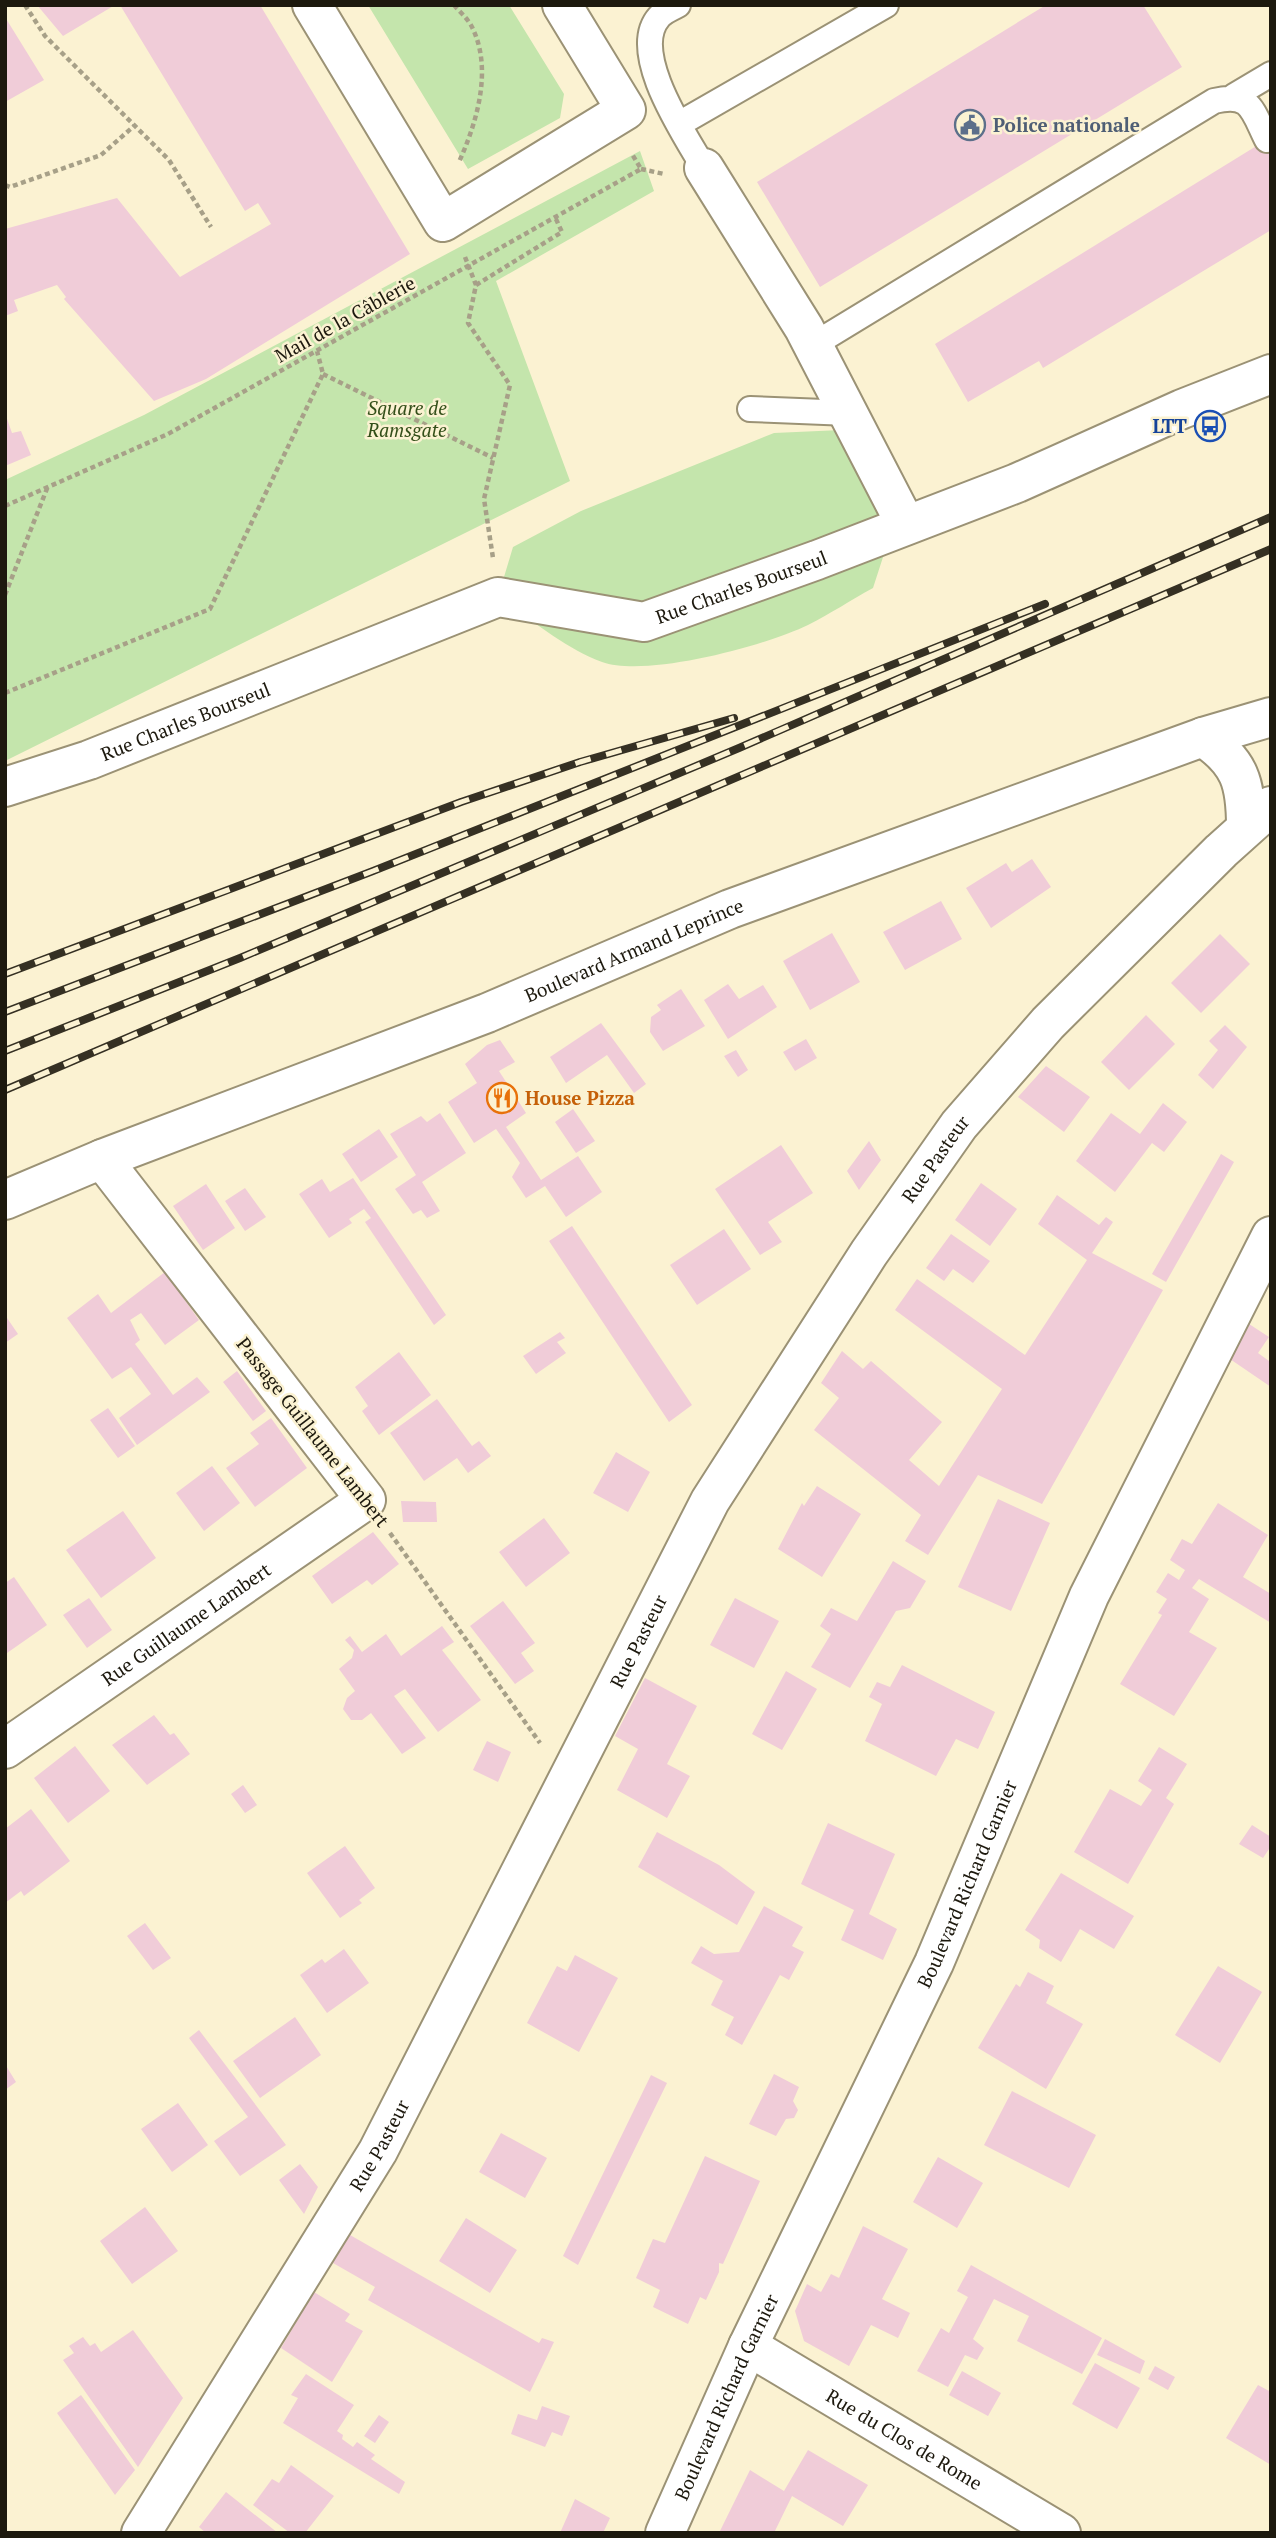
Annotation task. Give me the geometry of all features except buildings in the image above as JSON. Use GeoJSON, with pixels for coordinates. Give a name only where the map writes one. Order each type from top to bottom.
{"type":"FeatureCollection","features":[{"type":"Feature","properties":{"kind":"street"},"geometry":{"type":"LineString","coordinates":[[312,5],[443,222],[626,110],[562,5]]}},
{"type":"Feature","properties":{"kind":"street"},"geometry":{"type":"LineString","coordinates":[[704,168],[813,345],[906,525]]}},
{"type":"Feature","properties":{"kind":"street","name":"Rue Charles Bourseul"},"geometry":{"type":"LineString","coordinates":[[5,787],[89,760],[498,597],[644,622],[817,560],[1017,483],[1182,409],[1271,374]]}},
{"type":"Feature","properties":{"kind":"street","name":"Boulevard Armand Leprince"},"geometry":{"type":"LineString","coordinates":[[5,1200],[102,1159],[487,1013],[730,909],[1203,737],[1271,717]]}},
{"type":"Feature","properties":{"kind":"street","name":"Rue Pasteur"},"geometry":{"type":"LineString","coordinates":[[141,2533],[378,2151],[710,1501],[869,1253],[959,1125],[1048,1023],[1259,816],[1246,799],[1239,771],[1222,750],[1203,737]]}},
{"type":"Feature","properties":{"kind":"street","name":"Passage Guillaume Lambert"},"geometry":{"type":"LineString","coordinates":[[102,1159],[366,1500]]}},
{"type":"Feature","properties":{"kind":"street","name":"Boulevard Richard Garnier"},"geometry":{"type":"LineString","coordinates":[[665,2533],[748,2346],[934,1963],[1088,1596],[1271,1236]]}},
{"type":"Feature","properties":{"kind":"street","name":"Rue Guillaume Lambert"},"geometry":{"type":"LineString","coordinates":[[5,1749],[366,1500]]}},
{"type":"Feature","properties":{"kind":"street","name":"Rue du Clos de Rome"},"geometry":{"type":"LineString","coordinates":[[748,2346],[1061,2533]]}},
{"type":"Feature","properties":{"kind":"lane"},"geometry":{"type":"LineString","coordinates":[[678,5],[659,17],[650,39],[651,64],[679,124],[704,168]]}},
{"type":"Feature","properties":{"kind":"lane"},"geometry":{"type":"LineString","coordinates":[[679,124],[886,5]]}},
{"type":"Feature","properties":{"kind":"lane"},"geometry":{"type":"LineString","coordinates":[[813,345],[1214,102],[1234,96],[1271,74]]}},
{"type":"Feature","properties":{"kind":"lane"},"geometry":{"type":"LineString","coordinates":[[1234,96],[1248,103],[1267,139]]}},
{"type":"Feature","properties":{"kind":"lane"},"geometry":{"type":"LineString","coordinates":[[750,409],[849,413]]}},
{"type":"Feature","properties":{"kind":"path"},"geometry":{"type":"LineString","coordinates":[[25,5],[45,36],[169,160],[211,227]]}},
{"type":"Feature","properties":{"kind":"path"},"geometry":{"type":"LineString","coordinates":[[454,5],[472,28],[483,74],[472,133],[458,165],[443,222],[470,265],[476,285],[468,323],[510,385],[484,499],[498,597]]}},
{"type":"Feature","properties":{"kind":"path","name":"Mail de la Câblerie"},"geometry":{"type":"LineString","coordinates":[[5,506],[168,434],[641,169],[611,120]]}},
{"type":"Feature","properties":{"kind":"path"},"geometry":{"type":"LineString","coordinates":[[5,185],[10,187],[101,155],[134,126]]}},
{"type":"Feature","properties":{"kind":"path"},"geometry":{"type":"LineString","coordinates":[[476,285],[562,232],[555,217]]}},
{"type":"Feature","properties":{"kind":"path"},"geometry":{"type":"LineString","coordinates":[[5,693],[210,609],[323,374],[317,351]]}},
{"type":"Feature","properties":{"kind":"path"},"geometry":{"type":"LineString","coordinates":[[323,374],[494,458]]}},
{"type":"Feature","properties":{"kind":"path"},"geometry":{"type":"LineString","coordinates":[[5,595],[48,486]]}},
{"type":"Feature","properties":{"kind":"path","name":"Passage Guillaume Lambert"},"geometry":{"type":"LineString","coordinates":[[366,1500],[517,1710]]}},
{"type":"Feature","properties":{"kind":"green space"},"geometry":{"type":"Polygon","coordinates":[[[368,5],[509,5],[564,94],[560,118],[468,169],[368,5]]]}},
{"type":"Feature","properties":{"kind":"green space","name":"Square de Ramsgate"},"geometry":{"type":"Polygon","coordinates":[[[640,151],[654,191],[496,281],[570,481],[5,761],[5,480],[144,415],[640,151]]]}},
{"type":"Feature","properties":{"kind":"green space"},"geometry":{"type":"Polygon","coordinates":[[[841,430],[886,494],[884,554],[873,588],[808,625],[764,642],[705,657],[675,663],[622,666],[602,662],[574,649],[498,597],[513,547],[581,511],[774,433],[841,430]]]}},
{"type":"Feature","properties":{"kind":"railway"},"geometry":{"type":"LineString","coordinates":[[5,1051],[240,958],[739,748],[1271,517]]}},
{"type":"Feature","properties":{"kind":"railway"},"geometry":{"type":"LineString","coordinates":[[5,1090],[1271,549]]}},
{"type":"Feature","properties":{"kind":"railway"},"geometry":{"type":"LineString","coordinates":[[5,1012],[373,871],[1045,604]]}},
{"type":"Feature","properties":{"kind":"railway"},"geometry":{"type":"LineString","coordinates":[[5,974],[461,802],[580,762],[734,718]]}},
{"type":"Feature","properties":{"kind":"place","name":"Police nationale"},"geometry":{"type":"Point","coordinates":[970,125]}},
{"type":"Feature","properties":{"kind":"place","name":"LTT"},"geometry":{"type":"Point","coordinates":[1210,426]}},
{"type":"Feature","properties":{"kind":"place","name":"House Pizza"},"geometry":{"type":"Point","coordinates":[502,1098]}}]}
